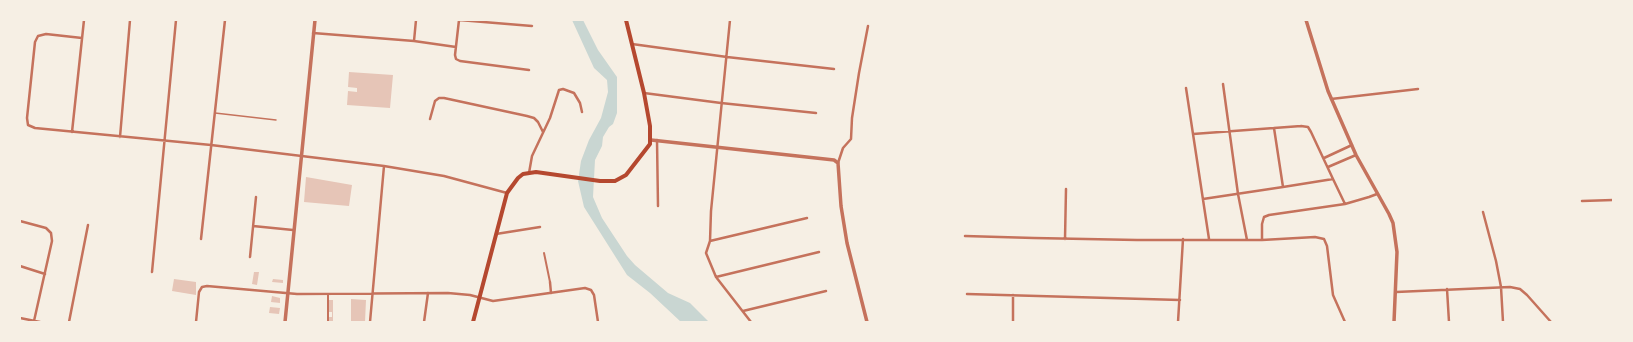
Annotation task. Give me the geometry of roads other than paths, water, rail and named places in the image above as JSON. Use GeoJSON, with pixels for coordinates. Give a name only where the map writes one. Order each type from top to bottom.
{"type":"FeatureCollection","features":[{"type":"Feature","properties":{"kind":"main road"},"geometry":{"type":"LineString","coordinates":[[474,322],[507,193],[518,178],[529,172],[543,172],[600,181],[615,181],[626,175],[647,149],[651,140],[650,126],[644,93],[626,20]]}},
{"type":"Feature","properties":{"kind":"street"},"geometry":{"type":"LineString","coordinates":[[72,132],[84,20]]}},
{"type":"Feature","properties":{"kind":"street"},"geometry":{"type":"LineString","coordinates":[[120,137],[130,20]]}},
{"type":"Feature","properties":{"kind":"street"},"geometry":{"type":"LineString","coordinates":[[152,272],[176,20]]}},
{"type":"Feature","properties":{"kind":"street"},"geometry":{"type":"LineString","coordinates":[[201,239],[225,20]]}},
{"type":"Feature","properties":{"kind":"street"},"geometry":{"type":"LineString","coordinates":[[285,322],[300,155],[315,20]]}},
{"type":"Feature","properties":{"kind":"street"},"geometry":{"type":"LineString","coordinates":[[414,41],[416,20]]}},
{"type":"Feature","properties":{"kind":"street"},"geometry":{"type":"LineString","coordinates":[[529,70],[460,61],[456,59],[456,47],[459,20],[532,26]]}},
{"type":"Feature","properties":{"kind":"street"},"geometry":{"type":"LineString","coordinates":[[730,20],[711,211],[710,241],[706,253],[716,277],[751,322]]}},
{"type":"Feature","properties":{"kind":"street"},"geometry":{"type":"LineString","coordinates":[[1306,20],[1322,76],[1331,99],[1356,155],[1389,214],[1395,231],[1397,252],[1394,322]]}},
{"type":"Feature","properties":{"kind":"street"},"geometry":{"type":"LineString","coordinates":[[867,322],[847,243],[841,206],[838,164],[843,148],[851,139],[852,118],[868,26]]}},
{"type":"Feature","properties":{"kind":"street"},"geometry":{"type":"LineString","coordinates":[[313,33],[414,41],[456,47]]}},
{"type":"Feature","properties":{"kind":"street"},"geometry":{"type":"LineString","coordinates":[[82,38],[46,34],[38,36],[35,42],[27,118],[28,125],[35,128],[300,155],[384,166],[444,176],[507,193]]}},
{"type":"Feature","properties":{"kind":"street"},"geometry":{"type":"LineString","coordinates":[[632,44],[726,57],[834,69]]}},
{"type":"Feature","properties":{"kind":"street"},"geometry":{"type":"LineString","coordinates":[[1223,84],[1238,194],[1247,240]]}},
{"type":"Feature","properties":{"kind":"street"},"geometry":{"type":"LineString","coordinates":[[1186,88],[1209,239]]}},
{"type":"Feature","properties":{"kind":"street"},"geometry":{"type":"LineString","coordinates":[[529,172],[532,156],[550,118],[559,90],[563,89],[574,94],[580,103],[582,112]]}},
{"type":"Feature","properties":{"kind":"street"},"geometry":{"type":"LineString","coordinates":[[1331,99],[1418,89]]}},
{"type":"Feature","properties":{"kind":"street"},"geometry":{"type":"LineString","coordinates":[[644,93],[816,113]]}},
{"type":"Feature","properties":{"kind":"street"},"geometry":{"type":"LineString","coordinates":[[430,119],[435,101],[439,98],[444,98],[534,118],[538,122],[543,132]]}},
{"type":"Feature","properties":{"kind":"street"},"geometry":{"type":"LineString","coordinates":[[1193,134],[1301,126],[1308,127],[1324,158],[1344,204]]}},
{"type":"Feature","properties":{"kind":"street"},"geometry":{"type":"LineString","coordinates":[[1274,128],[1283,187]]}},
{"type":"Feature","properties":{"kind":"street"},"geometry":{"type":"LineString","coordinates":[[651,140],[834,160],[838,164]]}},
{"type":"Feature","properties":{"kind":"street"},"geometry":{"type":"LineString","coordinates":[[657,140],[658,206]]}},
{"type":"Feature","properties":{"kind":"street"},"geometry":{"type":"LineString","coordinates":[[1324,158],[1352,145]]}},
{"type":"Feature","properties":{"kind":"street"},"geometry":{"type":"LineString","coordinates":[[1328,168],[1356,155]]}},
{"type":"Feature","properties":{"kind":"street"},"geometry":{"type":"LineString","coordinates":[[370,322],[384,166]]}},
{"type":"Feature","properties":{"kind":"street"},"geometry":{"type":"LineString","coordinates":[[1203,199],[1333,179]]}},
{"type":"Feature","properties":{"kind":"street"},"geometry":{"type":"LineString","coordinates":[[1065,239],[1066,189]]}},
{"type":"Feature","properties":{"kind":"street"},"geometry":{"type":"LineString","coordinates":[[1262,240],[1262,224],[1264,218],[1269,215],[1344,204],[1369,198],[1377,194]]}},
{"type":"Feature","properties":{"kind":"street"},"geometry":{"type":"LineString","coordinates":[[250,257],[256,197]]}},
{"type":"Feature","properties":{"kind":"street"},"geometry":{"type":"LineString","coordinates":[[1582,201],[1613,200]]}},
{"type":"Feature","properties":{"kind":"street"},"geometry":{"type":"LineString","coordinates":[[1483,212],[1496,261],[1501,287],[1503,322]]}},
{"type":"Feature","properties":{"kind":"street"},"geometry":{"type":"LineString","coordinates":[[710,241],[807,218]]}},
{"type":"Feature","properties":{"kind":"street"},"geometry":{"type":"LineString","coordinates":[[20,221],[46,228],[51,233],[52,241],[34,321]]}},
{"type":"Feature","properties":{"kind":"street"},"geometry":{"type":"LineString","coordinates":[[69,322],[88,225]]}},
{"type":"Feature","properties":{"kind":"street"},"geometry":{"type":"LineString","coordinates":[[253,226],[293,230]]}},
{"type":"Feature","properties":{"kind":"street"},"geometry":{"type":"LineString","coordinates":[[496,234],[540,227]]}},
{"type":"Feature","properties":{"kind":"street"},"geometry":{"type":"LineString","coordinates":[[965,236],[1065,239],[1262,240],[1315,237],[1324,239],[1327,246],[1334,295],[1345,322]]}},
{"type":"Feature","properties":{"kind":"street"},"geometry":{"type":"LineString","coordinates":[[1178,322],[1182,239]]}},
{"type":"Feature","properties":{"kind":"street"},"geometry":{"type":"LineString","coordinates":[[716,277],[819,252]]}},
{"type":"Feature","properties":{"kind":"street"},"geometry":{"type":"LineString","coordinates":[[544,253],[551,293]]}},
{"type":"Feature","properties":{"kind":"street"},"geometry":{"type":"LineString","coordinates":[[20,266],[45,274]]}},
{"type":"Feature","properties":{"kind":"street"},"geometry":{"type":"LineString","coordinates":[[196,322],[199,292],[202,287],[207,286],[288,294],[470,294],[493,301],[585,288],[591,290],[594,295],[598,322]]}},
{"type":"Feature","properties":{"kind":"street"},"geometry":{"type":"LineString","coordinates":[[1396,292],[1510,287],[1520,289],[1551,322]]}},
{"type":"Feature","properties":{"kind":"street"},"geometry":{"type":"LineString","coordinates":[[1447,289],[1449,322]]}},
{"type":"Feature","properties":{"kind":"street"},"geometry":{"type":"LineString","coordinates":[[743,311],[826,291]]}},
{"type":"Feature","properties":{"kind":"street"},"geometry":{"type":"LineString","coordinates":[[424,322],[428,293]]}},
{"type":"Feature","properties":{"kind":"street"},"geometry":{"type":"LineString","coordinates":[[967,294],[1180,300]]}},
{"type":"Feature","properties":{"kind":"street"},"geometry":{"type":"LineString","coordinates":[[328,295],[328,322]]}},
{"type":"Feature","properties":{"kind":"street"},"geometry":{"type":"LineString","coordinates":[[1012,322],[1013,295]]}},
{"type":"Feature","properties":{"kind":"street"},"geometry":{"type":"LineString","coordinates":[[20,318],[40,322]]}},
{"type":"Feature","properties":{"kind":"lane"},"geometry":{"type":"LineString","coordinates":[[215,113],[276,120]]}}]}
